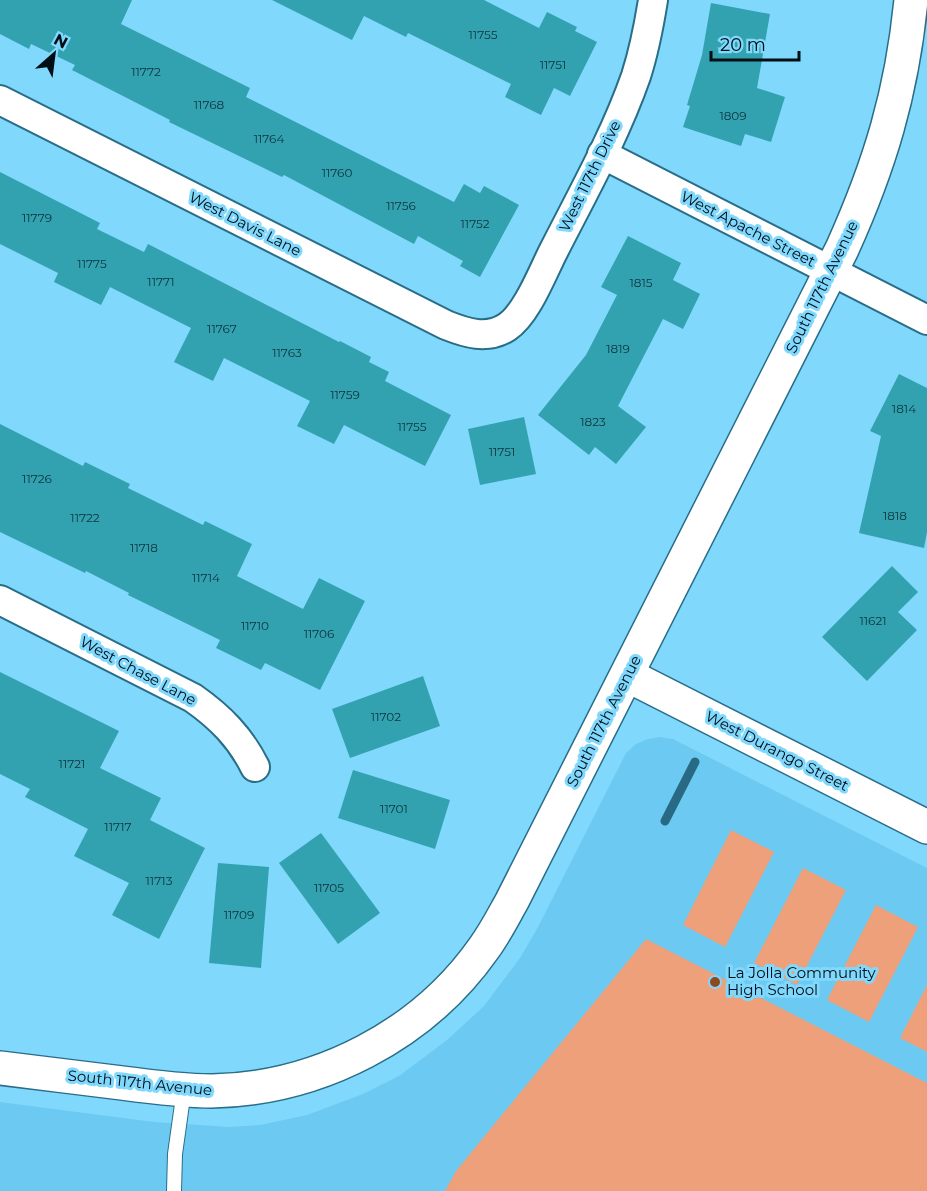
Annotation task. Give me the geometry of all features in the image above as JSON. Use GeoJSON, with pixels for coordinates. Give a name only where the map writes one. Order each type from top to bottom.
{"type":"FeatureCollection","features":[{"type":"Feature","properties":{"kind":"street","name":"West 117th Drive"},"geometry":{"type":"LineString","coordinates":[[494,334],[509,326],[528,300],[602,154],[637,73],[653,0]]}},
{"type":"Feature","properties":{"kind":"street","name":"South 117th Avenue"},"geometry":{"type":"LineString","coordinates":[[0,1068],[184,1090],[240,1090],[280,1083],[326,1070],[379,1045],[418,1017],[451,988],[485,948],[500,924],[831,272],[869,187],[891,121],[902,68],[911,0]]}},
{"type":"Feature","properties":{"kind":"street","name":"West Davis Lane"},"geometry":{"type":"LineString","coordinates":[[0,100],[446,325],[478,334],[494,334]]}},
{"type":"Feature","properties":{"kind":"street","name":"West Apache Street"},"geometry":{"type":"LineString","coordinates":[[602,154],[927,320]]}},
{"type":"Feature","properties":{"kind":"street","name":"West Chase Lane"},"geometry":{"type":"LineString","coordinates":[[0,600],[193,698],[231,729],[246,748],[255,767]]}},
{"type":"Feature","properties":{"kind":"street","name":"West Durango Street"},"geometry":{"type":"LineString","coordinates":[[627,675],[927,827]]}},
{"type":"Feature","properties":{"kind":"lane"},"geometry":{"type":"LineString","coordinates":[[174,1191],[175,1154],[184,1090]]}},
{"type":"Feature","properties":{"kind":"shaded area","name":"La Jolla Community High School"},"geometry":{"type":"Polygon","coordinates":[[[659,737],[673,739],[927,868],[927,1191],[0,1191],[0,1102],[154,1122],[229,1127],[260,1125],[307,1115],[363,1094],[399,1076],[447,1040],[484,1006],[520,958],[538,927],[626,753],[636,744],[659,737]]]}},
{"type":"Feature","properties":{"kind":"shaded area"},"geometry":{"type":"Polygon","coordinates":[[[731,830],[774,852],[725,947],[683,925],[731,830]]]}},
{"type":"Feature","properties":{"kind":"shaded area"},"geometry":{"type":"Polygon","coordinates":[[[803,868],[846,890],[797,985],[754,963],[803,868]]]}},
{"type":"Feature","properties":{"kind":"shaded area"},"geometry":{"type":"Polygon","coordinates":[[[876,905],[918,927],[869,1022],[827,1000],[876,905]]]}},
{"type":"Feature","properties":{"kind":"shaded area"},"geometry":{"type":"Polygon","coordinates":[[[646,939],[927,1083],[927,1191],[445,1191],[456,1171],[646,939]]]}},
{"type":"Feature","properties":{"kind":"shaded area"},"geometry":{"type":"Polygon","coordinates":[[[927,985],[927,1052],[900,1038],[927,985]]]}},
{"type":"Feature","properties":{"kind":"building"},"geometry":{"type":"Polygon","coordinates":[[[0,0],[132,0],[121,24],[250,88],[246,97],[454,202],[464,184],[480,193],[484,186],[519,205],[480,277],[460,266],[463,261],[418,236],[414,244],[284,175],[282,177],[169,122],[170,120],[72,70],[75,65],[31,44],[29,49],[0,34],[0,0]]]}},
{"type":"Feature","properties":{"kind":"building"},"geometry":{"type":"Polygon","coordinates":[[[272,0],[484,0],[539,28],[547,12],[577,27],[575,31],[597,42],[570,96],[554,88],[541,115],[505,97],[511,84],[408,33],[406,37],[364,16],[352,40],[272,0]]]}},
{"type":"Feature","properties":{"kind":"building"},"geometry":{"type":"Polygon","coordinates":[[[711,3],[770,14],[757,88],[785,97],[771,142],[745,134],[741,146],[683,127],[702,55],[711,3]]]}},
{"type":"Feature","properties":{"kind":"building"},"geometry":{"type":"Polygon","coordinates":[[[0,172],[100,223],[97,229],[144,252],[148,244],[371,357],[369,362],[389,372],[385,381],[451,415],[425,466],[344,425],[334,444],[297,426],[310,401],[224,358],[213,381],[174,362],[191,328],[110,287],[101,305],[54,282],[58,273],[0,244],[0,172]]]}},
{"type":"Feature","properties":{"kind":"building"},"geometry":{"type":"Polygon","coordinates":[[[628,236],[681,263],[673,280],[700,294],[683,329],[663,319],[618,406],[646,427],[616,464],[595,447],[589,455],[538,415],[586,355],[617,295],[601,287],[628,236]]]}},
{"type":"Feature","properties":{"kind":"building"},"geometry":{"type":"Polygon","coordinates":[[[899,374],[927,388],[927,532],[924,548],[859,533],[881,436],[870,431],[899,374]]]}},
{"type":"Feature","properties":{"kind":"building"},"geometry":{"type":"Polygon","coordinates":[[[524,417],[536,474],[480,485],[468,429],[524,417]]]}},
{"type":"Feature","properties":{"kind":"building"},"geometry":{"type":"Polygon","coordinates":[[[0,424],[83,466],[85,462],[130,484],[128,488],[203,525],[205,521],[252,544],[237,576],[303,609],[319,578],[365,601],[320,690],[265,663],[261,670],[216,648],[220,640],[128,595],[129,593],[86,571],[85,573],[0,532],[0,424]]]}},
{"type":"Feature","properties":{"kind":"building"},"geometry":{"type":"Polygon","coordinates":[[[892,566],[918,592],[898,612],[917,630],[867,681],[822,637],[892,566]]]}},
{"type":"Feature","properties":{"kind":"building"},"geometry":{"type":"Polygon","coordinates":[[[0,672],[119,731],[100,768],[161,798],[150,820],[205,848],[159,939],[112,915],[129,883],[74,856],[88,829],[25,797],[30,789],[0,774],[0,672]]]}},
{"type":"Feature","properties":{"kind":"building"},"geometry":{"type":"Polygon","coordinates":[[[423,676],[440,726],[350,758],[332,709],[423,676]]]}},
{"type":"Feature","properties":{"kind":"building"},"geometry":{"type":"Polygon","coordinates":[[[353,770],[450,800],[435,849],[338,818],[353,770]]]}},
{"type":"Feature","properties":{"kind":"building"},"geometry":{"type":"Polygon","coordinates":[[[321,833],[380,913],[338,944],[279,863],[321,833]]]}},
{"type":"Feature","properties":{"kind":"building"},"geometry":{"type":"Polygon","coordinates":[[[218,863],[269,867],[261,968],[209,963],[218,863]]]}},
{"type":"Feature","properties":{"kind":"waterway"},"geometry":{"type":"LineString","coordinates":[[665,821],[695,762]]}},
{"type":"Feature","properties":{"kind":"place","name":"La Jolla Community High School"},"geometry":{"type":"Point","coordinates":[715,982]}}]}
